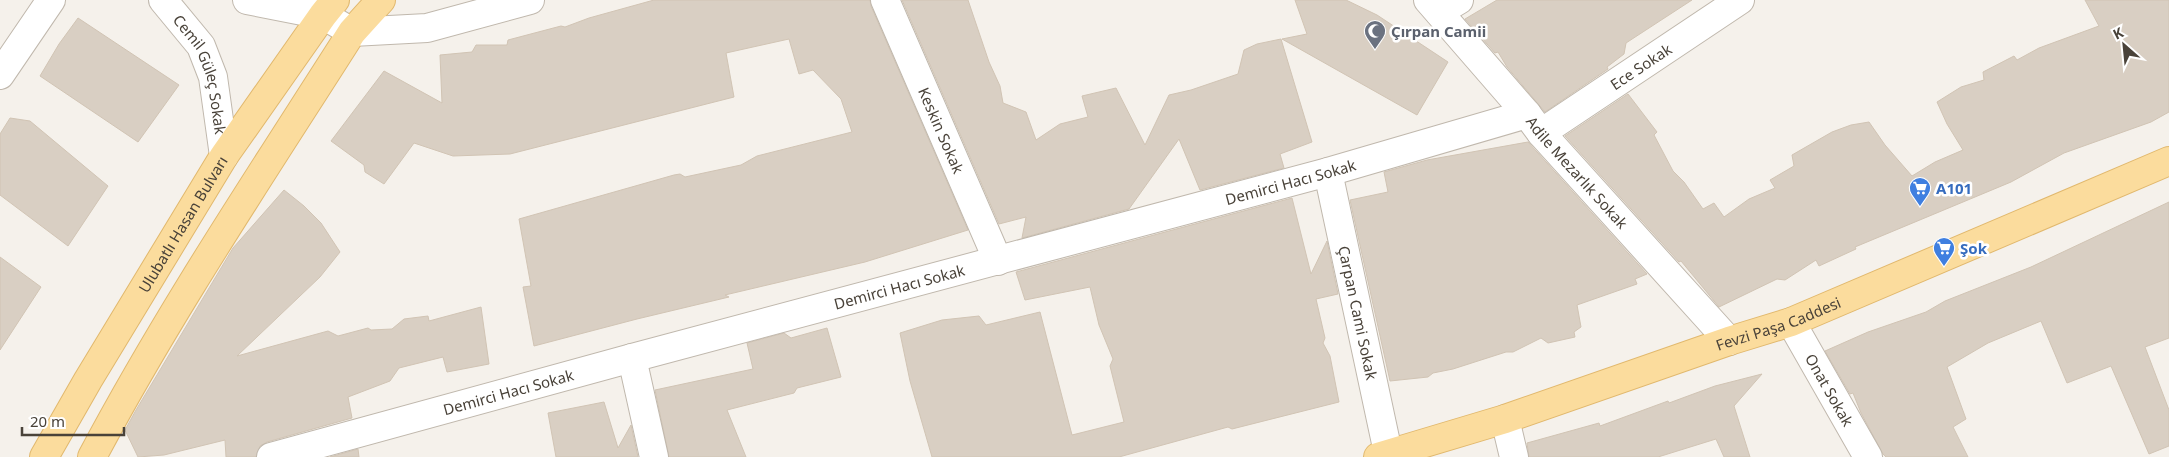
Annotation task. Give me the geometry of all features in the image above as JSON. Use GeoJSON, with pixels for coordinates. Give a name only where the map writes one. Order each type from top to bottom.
{"type":"FeatureCollection","features":[{"type":"Feature","properties":{"kind":"main road"},"geometry":{"type":"LineString","coordinates":[[92,457],[124,397],[192,283],[352,32],[381,0]]}},
{"type":"Feature","properties":{"kind":"main road","name":"Ulubatlı Hasan Bulvarı"},"geometry":{"type":"LineString","coordinates":[[44,457],[88,380],[224,156],[329,8]]}},
{"type":"Feature","properties":{"kind":"main road","name":"Fevzi Paşa Caddesi"},"geometry":{"type":"LineString","coordinates":[[1385,456],[1505,419],[1729,341],[1791,322],[2169,161]]}},
{"type":"Feature","properties":{"kind":"street"},"geometry":{"type":"LineString","coordinates":[[0,75],[51,0]]}},
{"type":"Feature","properties":{"kind":"street","name":"Cemil Güleç Sokak"},"geometry":{"type":"LineString","coordinates":[[163,0],[201,46],[213,78],[224,156]]}},
{"type":"Feature","properties":{"kind":"street"},"geometry":{"type":"LineString","coordinates":[[247,0],[329,8],[352,32],[427,28],[530,0]]}},
{"type":"Feature","properties":{"kind":"street","name":"Keskin Sokak"},"geometry":{"type":"LineString","coordinates":[[884,0],[998,261]]}},
{"type":"Feature","properties":{"kind":"street","name":"Ece Sokak"},"geometry":{"type":"LineString","coordinates":[[1534,123],[1740,0]]}},
{"type":"Feature","properties":{"kind":"street","name":"Adile Mezarlık Sokak"},"geometry":{"type":"LineString","coordinates":[[1442,4],[1534,123],[1729,341]]}},
{"type":"Feature","properties":{"kind":"street","name":"Demirci Hacı Sokak"},"geometry":{"type":"LineString","coordinates":[[270,457],[1328,172],[1534,123]]}},
{"type":"Feature","properties":{"kind":"street","name":"Çarpan Cami Sokak"},"geometry":{"type":"LineString","coordinates":[[1328,172],[1385,456]]}},
{"type":"Feature","properties":{"kind":"street","name":"Onat Sokak"},"geometry":{"type":"LineString","coordinates":[[1791,322],[1868,457]]}},
{"type":"Feature","properties":{"kind":"street"},"geometry":{"type":"LineString","coordinates":[[632,358],[654,457]]}},
{"type":"Feature","properties":{"kind":"street"},"geometry":{"type":"LineString","coordinates":[[1505,419],[1514,457]]}},
{"type":"Feature","properties":{"kind":"building"},"geometry":{"type":"Polygon","coordinates":[[[654,0],[870,0],[968,230],[865,262],[725,295],[729,297],[534,346],[523,287],[531,286],[519,219],[674,175],[680,174],[685,177],[741,165],[757,156],[852,132],[841,99],[813,70],[799,74],[789,39],[726,53],[734,97],[510,154],[453,156],[414,143],[384,184],[365,172],[364,165],[331,141],[384,71],[442,103],[440,55],[472,52],[476,45],[507,45],[508,40],[561,26],[565,27],[589,18],[654,0]]]}},
{"type":"Feature","properties":{"kind":"building"},"geometry":{"type":"Polygon","coordinates":[[[902,0],[968,0],[989,62],[1000,86],[1003,103],[1026,112],[1036,140],[1060,124],[1088,117],[1082,96],[1116,88],[1145,145],[1169,95],[1191,90],[1238,74],[1244,50],[1257,44],[1281,39],[1312,142],[1280,154],[1284,168],[1200,190],[1179,139],[1129,209],[1022,238],[1026,217],[999,224],[902,0]]]}},
{"type":"Feature","properties":{"kind":"building","name":"Çırpan Camii"},"geometry":{"type":"Polygon","coordinates":[[[1295,0],[1346,0],[1377,15],[1448,62],[1417,115],[1282,39],[1307,34],[1295,0]]]}},
{"type":"Feature","properties":{"kind":"building"},"geometry":{"type":"Polygon","coordinates":[[[1497,0],[1692,0],[1626,43],[1624,54],[1607,67],[1608,69],[1545,112],[1507,67],[1498,52],[1495,53],[1465,19],[1497,0]]]}},
{"type":"Feature","properties":{"kind":"building"},"geometry":{"type":"Polygon","coordinates":[[[2085,0],[2169,0],[2169,112],[2151,122],[2064,153],[2011,182],[1855,247],[1856,249],[1819,266],[1816,260],[1785,280],[1777,279],[1719,307],[1681,261],[1679,262],[1565,136],[1628,94],[1657,132],[1654,135],[1673,171],[1684,182],[1703,209],[1714,203],[1724,217],[1749,199],[1775,188],[1770,180],[1794,166],[1792,155],[1832,132],[1851,125],[1869,122],[1885,145],[1912,176],[1935,162],[1963,150],[1947,124],[1937,102],[1961,87],[1984,80],[1983,72],[2014,56],[2017,60],[2039,48],[2099,26],[2085,0]]]}},
{"type":"Feature","properties":{"kind":"building"},"geometry":{"type":"Polygon","coordinates":[[[78,18],[179,85],[138,142],[40,76],[59,44],[78,18]]]}},
{"type":"Feature","properties":{"kind":"building"},"geometry":{"type":"Polygon","coordinates":[[[10,118],[30,121],[108,186],[68,246],[0,195],[0,134],[10,118]]]}},
{"type":"Feature","properties":{"kind":"building"},"geometry":{"type":"Polygon","coordinates":[[[1528,142],[1647,274],[1635,279],[1637,284],[1577,305],[1581,327],[1574,332],[1575,337],[1548,343],[1541,338],[1513,352],[1506,352],[1453,369],[1433,373],[1428,377],[1390,381],[1350,200],[1388,192],[1384,172],[1427,160],[1528,142]]]}},
{"type":"Feature","properties":{"kind":"building"},"geometry":{"type":"Polygon","coordinates":[[[284,190],[321,223],[340,252],[320,277],[237,356],[328,331],[338,336],[368,328],[371,330],[392,329],[404,319],[428,316],[429,321],[481,307],[489,364],[447,372],[443,357],[399,368],[390,381],[348,397],[352,418],[267,442],[260,446],[256,457],[226,457],[225,440],[164,455],[138,457],[125,430],[233,248],[284,190]]]}},
{"type":"Feature","properties":{"kind":"building"},"geometry":{"type":"Polygon","coordinates":[[[1292,198],[1311,274],[1327,241],[1338,294],[1316,299],[1325,338],[1323,343],[1330,356],[1339,402],[1232,429],[1228,427],[1119,457],[932,457],[910,381],[900,333],[942,320],[979,316],[986,325],[1040,312],[1072,435],[1124,422],[1110,366],[1113,359],[1099,325],[1090,287],[1025,300],[1016,272],[1292,198]]]}},
{"type":"Feature","properties":{"kind":"building"},"geometry":{"type":"Polygon","coordinates":[[[2169,202],[2169,338],[2145,347],[2169,410],[2169,446],[2149,454],[2111,366],[2067,383],[2041,321],[1988,343],[1947,367],[1966,419],[1953,427],[1968,457],[1886,457],[1883,454],[1861,413],[1853,393],[1850,394],[1825,351],[1868,332],[1926,312],[1945,301],[2031,267],[2169,202]]]}},
{"type":"Feature","properties":{"kind":"building"},"geometry":{"type":"Polygon","coordinates":[[[0,257],[41,287],[0,350],[0,257]]]}},
{"type":"Feature","properties":{"kind":"building"},"geometry":{"type":"Polygon","coordinates":[[[827,328],[841,377],[797,388],[794,393],[727,410],[746,457],[669,457],[655,390],[753,369],[747,343],[784,333],[791,338],[827,328]]]}},
{"type":"Feature","properties":{"kind":"building"},"geometry":{"type":"Polygon","coordinates":[[[1762,374],[1734,406],[1750,457],[1724,457],[1716,439],[1658,457],[1529,457],[1527,443],[1599,423],[1600,426],[1668,401],[1669,403],[1715,386],[1762,374]]]}},
{"type":"Feature","properties":{"kind":"building"},"geometry":{"type":"Polygon","coordinates":[[[604,402],[618,448],[631,425],[638,457],[556,457],[548,413],[604,402]]]}},
{"type":"Feature","properties":{"kind":"building"},"geometry":{"type":"Polygon","coordinates":[[[358,449],[359,457],[330,457],[358,449]]]}},
{"type":"Feature","properties":{"kind":"place","name":"Çırpan Camii"},"geometry":{"type":"Point","coordinates":[1375,50]}},
{"type":"Feature","properties":{"kind":"place","name":"A101"},"geometry":{"type":"Point","coordinates":[1920,207]}},
{"type":"Feature","properties":{"kind":"place","name":"Şok"},"geometry":{"type":"Point","coordinates":[1944,267]}}]}
